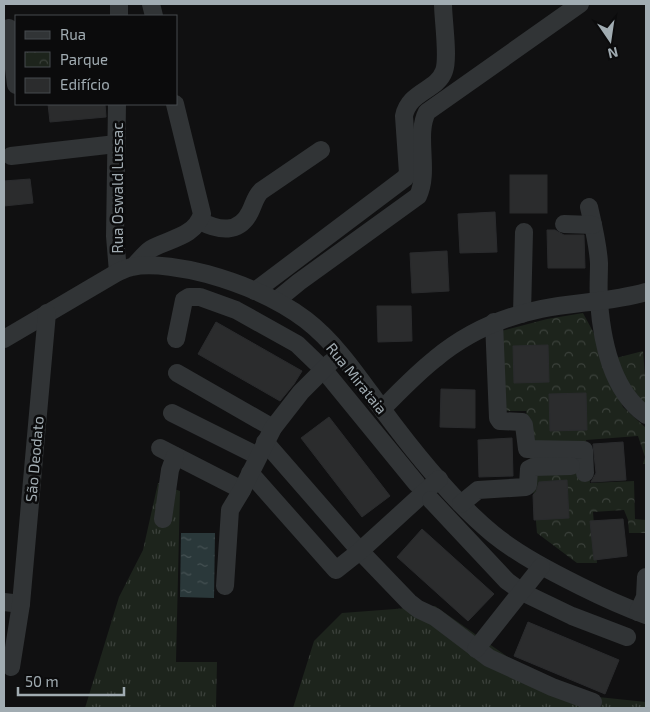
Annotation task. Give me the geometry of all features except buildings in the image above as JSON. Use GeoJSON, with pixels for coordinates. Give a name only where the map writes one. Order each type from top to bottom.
{"type":"FeatureCollection","features":[{"type":"Feature","properties":{"kind":"street"},"geometry":{"type":"LineString","coordinates":[[255,290],[405,178],[408,173],[405,108],[411,100],[440,78],[444,72],[446,60],[443,4]]}},
{"type":"Feature","properties":{"kind":"street"},"geometry":{"type":"LineString","coordinates":[[277,300],[418,196],[422,184],[423,122],[427,112],[580,4]]}},
{"type":"Feature","properties":{"kind":"street"},"geometry":{"type":"LineString","coordinates":[[9,28],[15,77]]}},
{"type":"Feature","properties":{"kind":"street","name":"Rua Oswald Lussac"},"geometry":{"type":"LineString","coordinates":[[117,105],[115,236],[126,269]]}},
{"type":"Feature","properties":{"kind":"street"},"geometry":{"type":"LineString","coordinates":[[4,339],[126,269],[150,250],[181,237],[200,220],[201,208],[175,105]]}},
{"type":"Feature","properties":{"kind":"street"},"geometry":{"type":"LineString","coordinates":[[11,156],[116,144]]}},
{"type":"Feature","properties":{"kind":"street"},"geometry":{"type":"LineString","coordinates":[[200,220],[211,227],[226,229],[244,222],[256,196],[261,191],[321,150]]}},
{"type":"Feature","properties":{"kind":"street"},"geometry":{"type":"LineString","coordinates":[[589,206],[598,261],[599,300],[604,339],[610,362],[620,388],[646,415]]}},
{"type":"Feature","properties":{"kind":"street"},"geometry":{"type":"LineString","coordinates":[[564,224],[593,225]]}},
{"type":"Feature","properties":{"kind":"street"},"geometry":{"type":"LineString","coordinates":[[522,314],[524,232]]}},
{"type":"Feature","properties":{"kind":"street","name":"Rua Mirataia"},"geometry":{"type":"LineString","coordinates":[[126,269],[158,266],[190,270],[255,290],[277,300],[307,321],[341,354],[382,409],[439,479],[461,504],[493,534],[541,567],[604,598],[642,613]]}},
{"type":"Feature","properties":{"kind":"street"},"geometry":{"type":"LineString","coordinates":[[382,409],[435,359],[469,335],[494,322],[539,309],[646,292]]}},
{"type":"Feature","properties":{"kind":"street"},"geometry":{"type":"LineString","coordinates":[[176,339],[184,300],[189,297],[200,297],[236,310],[297,344],[323,369],[416,484]]}},
{"type":"Feature","properties":{"kind":"street","name":"São Deodato"},"geometry":{"type":"LineString","coordinates":[[11,667],[12,603],[47,313]]}},
{"type":"Feature","properties":{"kind":"street"},"geometry":{"type":"LineString","coordinates":[[461,504],[478,490],[526,487],[528,485],[529,469],[533,467],[578,469],[584,450],[527,449],[522,422],[500,421],[498,418],[494,322]]}},
{"type":"Feature","properties":{"kind":"street"},"geometry":{"type":"LineString","coordinates":[[225,586],[230,510],[266,442],[301,392],[323,369],[341,354]]}},
{"type":"Feature","properties":{"kind":"street"},"geometry":{"type":"LineString","coordinates":[[177,373],[266,442],[360,551],[409,602],[418,609],[435,617],[489,658],[552,688],[593,702]]}},
{"type":"Feature","properties":{"kind":"street"},"geometry":{"type":"LineString","coordinates":[[172,413],[266,442]]}},
{"type":"Feature","properties":{"kind":"street"},"geometry":{"type":"LineString","coordinates":[[163,519],[170,470],[168,452],[242,490]]}},
{"type":"Feature","properties":{"kind":"street"},"geometry":{"type":"LineString","coordinates":[[250,473],[336,570],[360,551],[439,479]]}},
{"type":"Feature","properties":{"kind":"street"},"geometry":{"type":"LineString","coordinates":[[431,500],[507,581],[522,592],[572,616],[626,637]]}},
{"type":"Feature","properties":{"kind":"street"},"geometry":{"type":"LineString","coordinates":[[476,649],[541,567]]}},
{"type":"Feature","properties":{"kind":"street"},"geometry":{"type":"LineString","coordinates":[[642,613],[646,577]]}},
{"type":"Feature","properties":{"kind":"green space"},"geometry":{"type":"Polygon","coordinates":[[[583,313],[597,339],[623,407],[646,428],[646,464],[643,464],[645,457],[638,436],[586,440],[590,483],[634,481],[635,519],[646,520],[646,533],[629,533],[628,520],[624,510],[593,512],[597,563],[577,563],[537,533],[526,411],[501,411],[501,331],[547,319],[583,313]]]}},
{"type":"Feature","properties":{"kind":"green space"},"geometry":{"type":"Polygon","coordinates":[[[643,351],[646,388],[646,411],[612,359],[643,351]]]}},
{"type":"Feature","properties":{"kind":"green space"},"geometry":{"type":"Polygon","coordinates":[[[158,483],[180,491],[176,662],[217,662],[216,707],[220,708],[85,708],[119,597],[143,550],[158,483]]]}},
{"type":"Feature","properties":{"kind":"green space"},"geometry":{"type":"Polygon","coordinates":[[[435,606],[512,660],[579,695],[646,702],[646,708],[293,708],[314,641],[342,613],[435,606]]]}},
{"type":"Feature","properties":{"kind":"water"},"geometry":{"type":"Polygon","coordinates":[[[181,533],[215,533],[214,598],[180,597],[181,533]]]}}]}
